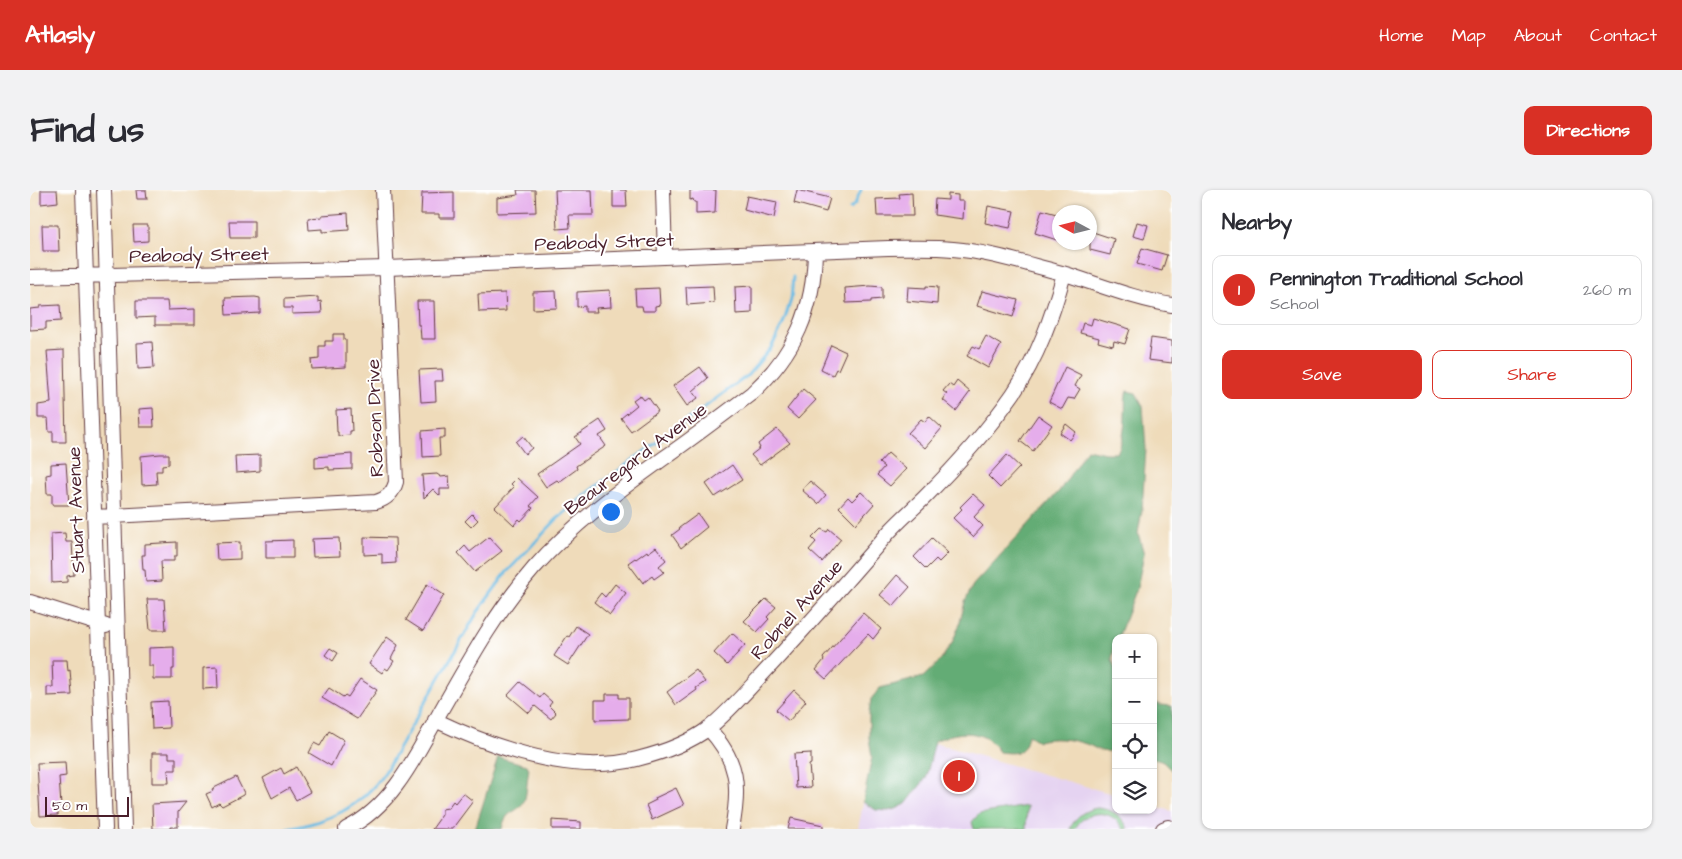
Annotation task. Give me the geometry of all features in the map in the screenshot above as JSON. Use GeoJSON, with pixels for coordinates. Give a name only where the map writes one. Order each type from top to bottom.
{"type":"FeatureCollection","features":[{"type":"Feature","properties":{"kind":"street","name":"Stuart Avenue"},"geometry":{"type":"LineString","coordinates":[[83,190],[105,829]]}},
{"type":"Feature","properties":{"kind":"street","name":"Stuart Avenue"},"geometry":{"type":"LineString","coordinates":[[104,190],[124,829]]}},
{"type":"Feature","properties":{"kind":"street","name":"Robson Drive"},"geometry":{"type":"LineString","coordinates":[[94,517],[376,502],[388,497],[394,490],[396,482],[383,190]]}},
{"type":"Feature","properties":{"kind":"street"},"geometry":{"type":"LineString","coordinates":[[663,190],[665,257]]}},
{"type":"Feature","properties":{"kind":"street","name":"Peabody Street"},"geometry":{"type":"LineString","coordinates":[[30,277],[386,268],[888,248],[953,249],[990,255],[1064,274],[1151,301],[1172,305]]}},
{"type":"Feature","properties":{"kind":"street","name":"Beauregard Avenue"},"geometry":{"type":"LineString","coordinates":[[346,829],[370,813],[396,787],[482,638],[534,567],[592,512],[752,393],[769,378],[795,340],[810,301],[815,251]]}},
{"type":"Feature","properties":{"kind":"street","name":"Robnel Avenue"},"geometry":{"type":"LineString","coordinates":[[435,720],[455,730],[544,759],[574,764],[598,765],[613,764],[657,753],[694,737],[708,728],[787,648],[894,527],[926,496],[993,420],[1012,394],[1040,346],[1064,274]]}},
{"type":"Feature","properties":{"kind":"street"},"geometry":{"type":"LineString","coordinates":[[30,602],[118,630]]}},
{"type":"Feature","properties":{"kind":"street"},"geometry":{"type":"LineString","coordinates":[[708,728],[716,736],[727,753],[736,781],[738,795],[732,829]]}},
{"type":"Feature","properties":{"kind":"street"},"geometry":{"type":"LineString","coordinates":[[1162,829],[1172,828]]}},
{"type":"Feature","properties":{"kind":"shaded area"},"geometry":{"type":"Polygon","coordinates":[[[878,727],[1112,794],[1112,814],[1157,814],[1157,807],[1172,811],[1172,829],[858,829],[878,727]]]}},
{"type":"Feature","properties":{"kind":"green space"},"geometry":{"type":"Polygon","coordinates":[[[1127,391],[1136,393],[1143,406],[1146,449],[1142,510],[1138,533],[1144,554],[1137,588],[1120,634],[1112,634],[1112,751],[1102,751],[1086,744],[1068,740],[1050,739],[1038,741],[1028,735],[1025,746],[1022,749],[1015,753],[1005,753],[999,752],[993,744],[979,735],[962,733],[935,741],[926,778],[906,804],[888,811],[876,810],[863,802],[872,757],[869,738],[871,699],[880,688],[923,677],[940,661],[952,643],[959,626],[965,602],[973,585],[1060,490],[1087,449],[1105,453],[1117,453],[1124,429],[1127,391]]]}},
{"type":"Feature","properties":{"kind":"green space"},"geometry":{"type":"Polygon","coordinates":[[[1157,703],[1172,706],[1172,771],[1163,762],[1157,760],[1157,703]]]}},
{"type":"Feature","properties":{"kind":"green space"},"geometry":{"type":"Polygon","coordinates":[[[498,757],[527,765],[529,769],[525,798],[521,805],[506,818],[502,829],[475,829],[498,757]]]}},
{"type":"Feature","properties":{"kind":"green space"},"geometry":{"type":"Polygon","coordinates":[[[1027,806],[1026,829],[974,829],[972,822],[979,814],[1027,806]]]}},
{"type":"Feature","properties":{"kind":"green space"},"geometry":{"type":"Polygon","coordinates":[[[1097,808],[1107,810],[1123,820],[1128,829],[1123,829],[1113,817],[1099,814],[1085,818],[1075,829],[1070,829],[1074,821],[1088,810],[1097,808]]]}},
{"type":"Feature","properties":{"kind":"building"},"geometry":{"type":"Polygon","coordinates":[[[41,190],[57,190],[58,202],[41,204],[41,190]]]}},
{"type":"Feature","properties":{"kind":"building"},"geometry":{"type":"Polygon","coordinates":[[[136,190],[146,190],[147,199],[137,199],[136,190]]]}},
{"type":"Feature","properties":{"kind":"building"},"geometry":{"type":"Polygon","coordinates":[[[517,190],[535,190],[536,212],[497,213],[497,198],[518,195],[517,190]]]}},
{"type":"Feature","properties":{"kind":"building"},"geometry":{"type":"Polygon","coordinates":[[[555,190],[592,190],[593,215],[569,215],[570,228],[557,229],[555,190]]]}},
{"type":"Feature","properties":{"kind":"building"},"geometry":{"type":"Polygon","coordinates":[[[613,190],[626,190],[627,207],[613,207],[613,190]]]}},
{"type":"Feature","properties":{"kind":"building"},"geometry":{"type":"Polygon","coordinates":[[[690,190],[716,190],[715,213],[696,214],[696,202],[693,199],[690,200],[690,190]]]}},
{"type":"Feature","properties":{"kind":"building"},"geometry":{"type":"Polygon","coordinates":[[[797,190],[830,198],[826,212],[794,203],[797,190]]]}},
{"type":"Feature","properties":{"kind":"building"},"geometry":{"type":"Polygon","coordinates":[[[454,192],[454,218],[439,218],[439,214],[421,214],[422,193],[454,192]]]}},
{"type":"Feature","properties":{"kind":"building"},"geometry":{"type":"Polygon","coordinates":[[[912,193],[913,216],[877,216],[876,199],[900,198],[899,194],[912,193]]]}},
{"type":"Feature","properties":{"kind":"building"},"geometry":{"type":"Polygon","coordinates":[[[948,194],[958,195],[958,201],[964,201],[963,219],[934,215],[935,199],[948,200],[948,194]]]}},
{"type":"Feature","properties":{"kind":"building"},"geometry":{"type":"Polygon","coordinates":[[[747,196],[777,202],[774,218],[744,210],[747,196]]]}},
{"type":"Feature","properties":{"kind":"building"},"geometry":{"type":"Polygon","coordinates":[[[988,206],[1014,211],[1010,228],[985,223],[988,206]]]}},
{"type":"Feature","properties":{"kind":"building"},"geometry":{"type":"Polygon","coordinates":[[[1042,210],[1052,213],[1052,238],[1035,233],[1042,210]]]}},
{"type":"Feature","properties":{"kind":"building"},"geometry":{"type":"Polygon","coordinates":[[[348,213],[349,230],[322,232],[322,229],[309,230],[308,218],[348,213]]]}},
{"type":"Feature","properties":{"kind":"building"},"geometry":{"type":"Polygon","coordinates":[[[229,221],[254,221],[254,238],[230,238],[229,221]]]}},
{"type":"Feature","properties":{"kind":"building"},"geometry":{"type":"Polygon","coordinates":[[[1137,222],[1148,225],[1144,239],[1133,236],[1137,222]]]}},
{"type":"Feature","properties":{"kind":"building"},"geometry":{"type":"Polygon","coordinates":[[[42,225],[58,225],[59,251],[43,251],[42,225]]]}},
{"type":"Feature","properties":{"kind":"building"},"geometry":{"type":"Polygon","coordinates":[[[133,225],[148,225],[148,241],[134,242],[133,225]]]}},
{"type":"Feature","properties":{"kind":"building"},"geometry":{"type":"Polygon","coordinates":[[[1097,233],[1114,239],[1110,255],[1090,250],[1097,250],[1097,233]]]}},
{"type":"Feature","properties":{"kind":"building"},"geometry":{"type":"Polygon","coordinates":[[[1142,248],[1167,255],[1162,271],[1137,264],[1142,248]]]}},
{"type":"Feature","properties":{"kind":"building"},"geometry":{"type":"Polygon","coordinates":[[[713,286],[714,303],[687,305],[686,287],[713,286]]]}},
{"type":"Feature","properties":{"kind":"building"},"geometry":{"type":"Polygon","coordinates":[[[752,286],[752,313],[736,314],[735,287],[752,286]]]}},
{"type":"Feature","properties":{"kind":"building"},"geometry":{"type":"Polygon","coordinates":[[[926,286],[938,287],[937,304],[907,301],[908,287],[926,288],[926,286]]]}},
{"type":"Feature","properties":{"kind":"building"},"geometry":{"type":"Polygon","coordinates":[[[882,287],[882,299],[871,300],[871,302],[846,303],[845,288],[882,287]]]}},
{"type":"Feature","properties":{"kind":"building"},"geometry":{"type":"Polygon","coordinates":[[[659,288],[660,305],[655,306],[655,311],[643,311],[642,306],[636,306],[635,289],[659,288]]]}},
{"type":"Feature","properties":{"kind":"building"},"geometry":{"type":"Polygon","coordinates":[[[610,290],[611,307],[596,308],[597,312],[585,312],[585,306],[577,307],[577,292],[610,290]]]}},
{"type":"Feature","properties":{"kind":"building"},"geometry":{"type":"Polygon","coordinates":[[[556,291],[557,308],[533,309],[533,292],[556,291]]]}},
{"type":"Feature","properties":{"kind":"building"},"geometry":{"type":"Polygon","coordinates":[[[982,291],[1018,300],[1013,317],[977,306],[982,291]]]}},
{"type":"Feature","properties":{"kind":"building"},"geometry":{"type":"Polygon","coordinates":[[[505,293],[506,311],[479,312],[478,294],[505,293]]]}},
{"type":"Feature","properties":{"kind":"building"},"geometry":{"type":"Polygon","coordinates":[[[318,297],[318,302],[321,301],[322,313],[292,314],[292,308],[284,308],[284,299],[318,297]]]}},
{"type":"Feature","properties":{"kind":"building"},"geometry":{"type":"Polygon","coordinates":[[[225,298],[260,298],[260,313],[226,315],[225,298]]]}},
{"type":"Feature","properties":{"kind":"building"},"geometry":{"type":"Polygon","coordinates":[[[136,301],[167,301],[168,310],[195,309],[195,325],[155,325],[155,317],[136,318],[136,301]]]}},
{"type":"Feature","properties":{"kind":"building"},"geometry":{"type":"Polygon","coordinates":[[[417,301],[434,301],[435,339],[421,339],[420,325],[418,325],[417,301]]]}},
{"type":"Feature","properties":{"kind":"building"},"geometry":{"type":"Polygon","coordinates":[[[60,305],[61,321],[46,322],[46,329],[30,330],[30,309],[40,308],[40,306],[60,305]]]}},
{"type":"Feature","properties":{"kind":"building"},"geometry":{"type":"Polygon","coordinates":[[[1093,318],[1130,329],[1125,344],[1114,341],[1113,346],[1098,342],[1099,338],[1080,333],[1083,323],[1091,325],[1093,318]]]}},
{"type":"Feature","properties":{"kind":"building"},"geometry":{"type":"Polygon","coordinates":[[[333,334],[344,334],[344,340],[346,340],[346,367],[312,369],[311,360],[319,359],[319,346],[325,346],[325,341],[333,341],[333,334]]]}},
{"type":"Feature","properties":{"kind":"building"},"geometry":{"type":"Polygon","coordinates":[[[986,336],[1001,345],[988,368],[967,356],[973,346],[979,349],[986,336]]]}},
{"type":"Feature","properties":{"kind":"building"},"geometry":{"type":"Polygon","coordinates":[[[1151,338],[1172,341],[1172,363],[1148,360],[1151,338]]]}},
{"type":"Feature","properties":{"kind":"building"},"geometry":{"type":"Polygon","coordinates":[[[152,342],[154,368],[138,369],[137,343],[152,342]]]}},
{"type":"Feature","properties":{"kind":"building"},"geometry":{"type":"Polygon","coordinates":[[[831,345],[846,352],[838,370],[836,369],[833,375],[821,369],[831,345]]]}},
{"type":"Feature","properties":{"kind":"building"},"geometry":{"type":"Polygon","coordinates":[[[64,350],[66,442],[53,442],[53,432],[49,432],[48,418],[38,418],[38,405],[51,403],[47,351],[64,350]]]}},
{"type":"Feature","properties":{"kind":"building"},"geometry":{"type":"Polygon","coordinates":[[[700,367],[708,378],[693,391],[698,398],[687,406],[673,386],[700,367]]]}},
{"type":"Feature","properties":{"kind":"building"},"geometry":{"type":"Polygon","coordinates":[[[1065,367],[1081,375],[1075,386],[1080,389],[1074,399],[1068,398],[1062,409],[1049,402],[1065,367]]]}},
{"type":"Feature","properties":{"kind":"building"},"geometry":{"type":"Polygon","coordinates":[[[442,369],[443,381],[435,381],[436,401],[421,402],[419,370],[442,369]]]}},
{"type":"Feature","properties":{"kind":"building"},"geometry":{"type":"Polygon","coordinates":[[[957,381],[970,392],[956,411],[943,400],[947,394],[943,391],[949,384],[953,387],[957,381]]]}},
{"type":"Feature","properties":{"kind":"building"},"geometry":{"type":"Polygon","coordinates":[[[803,389],[816,400],[798,419],[787,409],[803,389]]]}},
{"type":"Feature","properties":{"kind":"building"},"geometry":{"type":"Polygon","coordinates":[[[640,395],[644,400],[648,397],[658,411],[631,431],[621,418],[637,405],[633,400],[640,395]]]}},
{"type":"Feature","properties":{"kind":"building"},"geometry":{"type":"Polygon","coordinates":[[[153,408],[154,427],[140,427],[139,409],[153,408]]]}},
{"type":"Feature","properties":{"kind":"building"},"geometry":{"type":"Polygon","coordinates":[[[351,409],[352,431],[350,431],[350,435],[338,436],[336,410],[351,409]]]}},
{"type":"Feature","properties":{"kind":"building"},"geometry":{"type":"Polygon","coordinates":[[[1038,415],[1052,425],[1033,451],[1020,441],[1038,415]]]}},
{"type":"Feature","properties":{"kind":"building"},"geometry":{"type":"Polygon","coordinates":[[[929,416],[942,428],[925,448],[908,433],[921,419],[925,422],[929,416]]]}},
{"type":"Feature","properties":{"kind":"building"},"geometry":{"type":"Polygon","coordinates":[[[600,420],[607,431],[599,436],[606,446],[576,466],[577,469],[559,482],[557,480],[546,487],[537,474],[580,444],[575,437],[600,420]]]}},
{"type":"Feature","properties":{"kind":"building"},"geometry":{"type":"Polygon","coordinates":[[[1066,424],[1076,432],[1070,440],[1060,433],[1066,424]]]}},
{"type":"Feature","properties":{"kind":"building"},"geometry":{"type":"Polygon","coordinates":[[[445,429],[445,438],[439,438],[440,456],[423,457],[422,431],[445,429]]]}},
{"type":"Feature","properties":{"kind":"building"},"geometry":{"type":"Polygon","coordinates":[[[777,429],[790,443],[760,465],[751,455],[760,448],[758,444],[777,429]]]}},
{"type":"Feature","properties":{"kind":"building"},"geometry":{"type":"Polygon","coordinates":[[[523,436],[532,448],[525,454],[516,442],[523,436]]]}},
{"type":"Feature","properties":{"kind":"building"},"geometry":{"type":"Polygon","coordinates":[[[888,453],[906,469],[890,486],[877,475],[884,467],[879,463],[888,453]]]}},
{"type":"Feature","properties":{"kind":"building"},"geometry":{"type":"Polygon","coordinates":[[[169,454],[169,464],[162,465],[162,471],[156,471],[157,484],[142,485],[141,456],[169,454]]]}},
{"type":"Feature","properties":{"kind":"building"},"geometry":{"type":"Polygon","coordinates":[[[352,454],[352,469],[329,470],[329,467],[315,468],[315,457],[352,454]]]}},
{"type":"Feature","properties":{"kind":"building"},"geometry":{"type":"Polygon","coordinates":[[[260,455],[260,471],[236,473],[235,456],[260,455]]]}},
{"type":"Feature","properties":{"kind":"building"},"geometry":{"type":"Polygon","coordinates":[[[1007,455],[1020,467],[1000,488],[988,476],[1007,455]]]}},
{"type":"Feature","properties":{"kind":"building"},"geometry":{"type":"Polygon","coordinates":[[[66,463],[69,505],[52,505],[52,494],[47,494],[46,475],[51,474],[51,464],[66,463]]]}},
{"type":"Feature","properties":{"kind":"building"},"geometry":{"type":"Polygon","coordinates":[[[732,465],[742,480],[715,497],[706,484],[732,465]]]}},
{"type":"Feature","properties":{"kind":"building"},"geometry":{"type":"Polygon","coordinates":[[[437,474],[441,477],[449,476],[450,489],[440,489],[440,496],[433,489],[424,498],[422,475],[437,474]]]}},
{"type":"Feature","properties":{"kind":"building"},"geometry":{"type":"Polygon","coordinates":[[[517,478],[538,497],[530,506],[533,508],[521,521],[519,519],[514,525],[495,507],[514,487],[511,484],[517,478]]]}},
{"type":"Feature","properties":{"kind":"building"},"geometry":{"type":"Polygon","coordinates":[[[810,481],[826,495],[818,504],[802,490],[810,481]]]}},
{"type":"Feature","properties":{"kind":"building"},"geometry":{"type":"Polygon","coordinates":[[[861,492],[874,504],[856,524],[839,507],[848,497],[852,501],[861,492]]]}},
{"type":"Feature","properties":{"kind":"building"},"geometry":{"type":"Polygon","coordinates":[[[973,494],[985,505],[974,517],[983,526],[973,537],[953,518],[962,509],[960,507],[973,494]]]}},
{"type":"Feature","properties":{"kind":"building"},"geometry":{"type":"Polygon","coordinates":[[[472,514],[478,520],[471,527],[465,521],[472,514]]]}},
{"type":"Feature","properties":{"kind":"building"},"geometry":{"type":"Polygon","coordinates":[[[698,514],[707,527],[681,548],[672,535],[698,514]]]}},
{"type":"Feature","properties":{"kind":"building"},"geometry":{"type":"Polygon","coordinates":[[[821,529],[827,532],[829,529],[841,539],[822,562],[809,550],[816,542],[812,538],[821,529]]]}},
{"type":"Feature","properties":{"kind":"building"},"geometry":{"type":"Polygon","coordinates":[[[65,533],[66,542],[72,542],[74,575],[67,576],[67,582],[52,583],[51,534],[65,533]]]}},
{"type":"Feature","properties":{"kind":"building"},"geometry":{"type":"Polygon","coordinates":[[[364,537],[395,538],[396,563],[382,564],[382,554],[364,555],[364,537]]]}},
{"type":"Feature","properties":{"kind":"building"},"geometry":{"type":"Polygon","coordinates":[[[489,537],[502,551],[475,572],[458,553],[465,546],[470,552],[489,537]]]}},
{"type":"Feature","properties":{"kind":"building"},"geometry":{"type":"Polygon","coordinates":[[[339,538],[340,556],[313,557],[312,539],[339,538]]]}},
{"type":"Feature","properties":{"kind":"building"},"geometry":{"type":"Polygon","coordinates":[[[932,538],[948,553],[939,562],[936,559],[926,569],[914,557],[932,538]]]}},
{"type":"Feature","properties":{"kind":"building"},"geometry":{"type":"Polygon","coordinates":[[[293,540],[293,558],[266,558],[266,541],[293,540]]]}},
{"type":"Feature","properties":{"kind":"building"},"geometry":{"type":"Polygon","coordinates":[[[177,542],[177,556],[174,556],[174,561],[161,561],[162,581],[146,582],[142,555],[145,555],[145,544],[177,542]]]}},
{"type":"Feature","properties":{"kind":"building"},"geometry":{"type":"Polygon","coordinates":[[[240,542],[240,559],[217,560],[216,543],[240,542]]]}},
{"type":"Feature","properties":{"kind":"building"},"geometry":{"type":"Polygon","coordinates":[[[656,547],[666,560],[659,566],[664,572],[654,579],[652,576],[643,583],[628,563],[656,547]]]}},
{"type":"Feature","properties":{"kind":"building"},"geometry":{"type":"Polygon","coordinates":[[[897,575],[910,587],[893,606],[880,595],[897,575]]]}},
{"type":"Feature","properties":{"kind":"building"},"geometry":{"type":"Polygon","coordinates":[[[427,584],[444,595],[423,631],[406,620],[427,584]]]}},
{"type":"Feature","properties":{"kind":"building"},"geometry":{"type":"Polygon","coordinates":[[[615,584],[626,593],[610,615],[594,602],[601,593],[605,597],[615,584]]]}},
{"type":"Feature","properties":{"kind":"building"},"geometry":{"type":"Polygon","coordinates":[[[147,599],[164,599],[166,630],[150,630],[147,599]]]}},
{"type":"Feature","properties":{"kind":"building"},"geometry":{"type":"Polygon","coordinates":[[[766,599],[776,607],[767,617],[769,619],[757,632],[744,621],[766,599]]]}},
{"type":"Feature","properties":{"kind":"building"},"geometry":{"type":"Polygon","coordinates":[[[863,613],[881,629],[873,639],[868,634],[826,679],[816,670],[824,660],[823,658],[863,613]]]}},
{"type":"Feature","properties":{"kind":"building"},"geometry":{"type":"Polygon","coordinates":[[[576,626],[588,634],[568,665],[554,656],[576,626]]]}},
{"type":"Feature","properties":{"kind":"building"},"geometry":{"type":"Polygon","coordinates":[[[732,633],[745,645],[727,665],[714,653],[732,633]]]}},
{"type":"Feature","properties":{"kind":"building"},"geometry":{"type":"Polygon","coordinates":[[[387,637],[398,645],[391,659],[394,661],[388,670],[385,668],[382,673],[369,664],[387,637]]]}},
{"type":"Feature","properties":{"kind":"building"},"geometry":{"type":"Polygon","coordinates":[[[174,647],[172,679],[153,679],[153,666],[149,666],[149,648],[174,647]]]}},
{"type":"Feature","properties":{"kind":"building"},"geometry":{"type":"Polygon","coordinates":[[[330,648],[338,653],[333,661],[325,655],[330,648]]]}},
{"type":"Feature","properties":{"kind":"building"},"geometry":{"type":"Polygon","coordinates":[[[52,660],[67,660],[68,671],[70,670],[72,695],[47,696],[47,687],[53,687],[52,660]]]}},
{"type":"Feature","properties":{"kind":"building"},"geometry":{"type":"Polygon","coordinates":[[[217,667],[218,688],[203,689],[203,668],[217,667]]]}},
{"type":"Feature","properties":{"kind":"building"},"geometry":{"type":"Polygon","coordinates":[[[696,670],[705,682],[676,705],[667,692],[696,670]]]}},
{"type":"Feature","properties":{"kind":"building"},"geometry":{"type":"Polygon","coordinates":[[[360,679],[377,690],[357,719],[322,698],[329,688],[343,697],[345,695],[348,697],[360,679]]]}},
{"type":"Feature","properties":{"kind":"building"},"geometry":{"type":"Polygon","coordinates":[[[520,682],[540,698],[543,694],[552,702],[549,706],[556,713],[551,719],[535,706],[529,713],[508,695],[520,682]]]}},
{"type":"Feature","properties":{"kind":"building"},"geometry":{"type":"Polygon","coordinates":[[[794,690],[806,701],[789,721],[776,710],[794,690]]]}},
{"type":"Feature","properties":{"kind":"building"},"geometry":{"type":"Polygon","coordinates":[[[606,694],[619,694],[619,698],[629,698],[629,719],[595,720],[595,700],[606,700],[606,694]]]}},
{"type":"Feature","properties":{"kind":"building"},"geometry":{"type":"Polygon","coordinates":[[[168,701],[169,728],[152,729],[151,702],[168,701]]]}},
{"type":"Feature","properties":{"kind":"building"},"geometry":{"type":"Polygon","coordinates":[[[329,731],[344,740],[331,766],[309,753],[314,743],[320,746],[329,731]]]}},
{"type":"Feature","properties":{"kind":"building"},"geometry":{"type":"Polygon","coordinates":[[[152,753],[169,753],[169,758],[176,758],[176,770],[168,770],[169,783],[152,783],[152,753]]]}},
{"type":"Feature","properties":{"kind":"building"},"geometry":{"type":"Polygon","coordinates":[[[811,753],[811,764],[809,765],[811,787],[796,788],[794,754],[811,753]]]}},
{"type":"Feature","properties":{"kind":"building"},"geometry":{"type":"Polygon","coordinates":[[[65,762],[66,776],[59,777],[61,806],[58,806],[58,815],[40,816],[37,763],[65,762]]]}},
{"type":"Feature","properties":{"kind":"building"},"geometry":{"type":"Polygon","coordinates":[[[296,767],[310,792],[296,800],[289,788],[272,798],[263,778],[281,768],[284,774],[296,767]]]}},
{"type":"Feature","properties":{"kind":"building"},"geometry":{"type":"Polygon","coordinates":[[[236,777],[244,793],[243,795],[222,806],[219,803],[212,807],[206,794],[236,777]]]}},
{"type":"Feature","properties":{"kind":"building"},"geometry":{"type":"Polygon","coordinates":[[[676,788],[684,805],[652,820],[646,805],[656,800],[655,798],[676,788]]]}},
{"type":"Feature","properties":{"kind":"building"},"geometry":{"type":"Polygon","coordinates":[[[463,793],[473,801],[452,829],[432,829],[442,815],[442,809],[448,808],[453,801],[455,803],[463,793]]]}},
{"type":"Feature","properties":{"kind":"building"},"geometry":{"type":"Polygon","coordinates":[[[186,802],[178,812],[178,827],[153,829],[152,804],[186,802]]]}},
{"type":"Feature","properties":{"kind":"building"},"geometry":{"type":"Polygon","coordinates":[[[791,818],[823,825],[823,829],[788,829],[791,818]]]}},
{"type":"Feature","properties":{"kind":"building"},"geometry":{"type":"Polygon","coordinates":[[[552,820],[581,822],[581,829],[552,829],[552,820]]]}},
{"type":"Feature","properties":{"kind":"waterway"},"geometry":{"type":"LineString","coordinates":[[850,209],[855,204],[861,190]]}},
{"type":"Feature","properties":{"kind":"waterway"},"geometry":{"type":"LineString","coordinates":[[287,829],[316,822],[342,811],[354,804],[376,784],[385,772],[477,613],[506,573],[556,520],[588,493],[747,376],[771,348],[783,324],[791,300],[793,277]]}},
{"type":"Feature","properties":{"kind":"place","name":"Pennington Traditional School"},"geometry":{"type":"Point","coordinates":[959,776]}}]}
